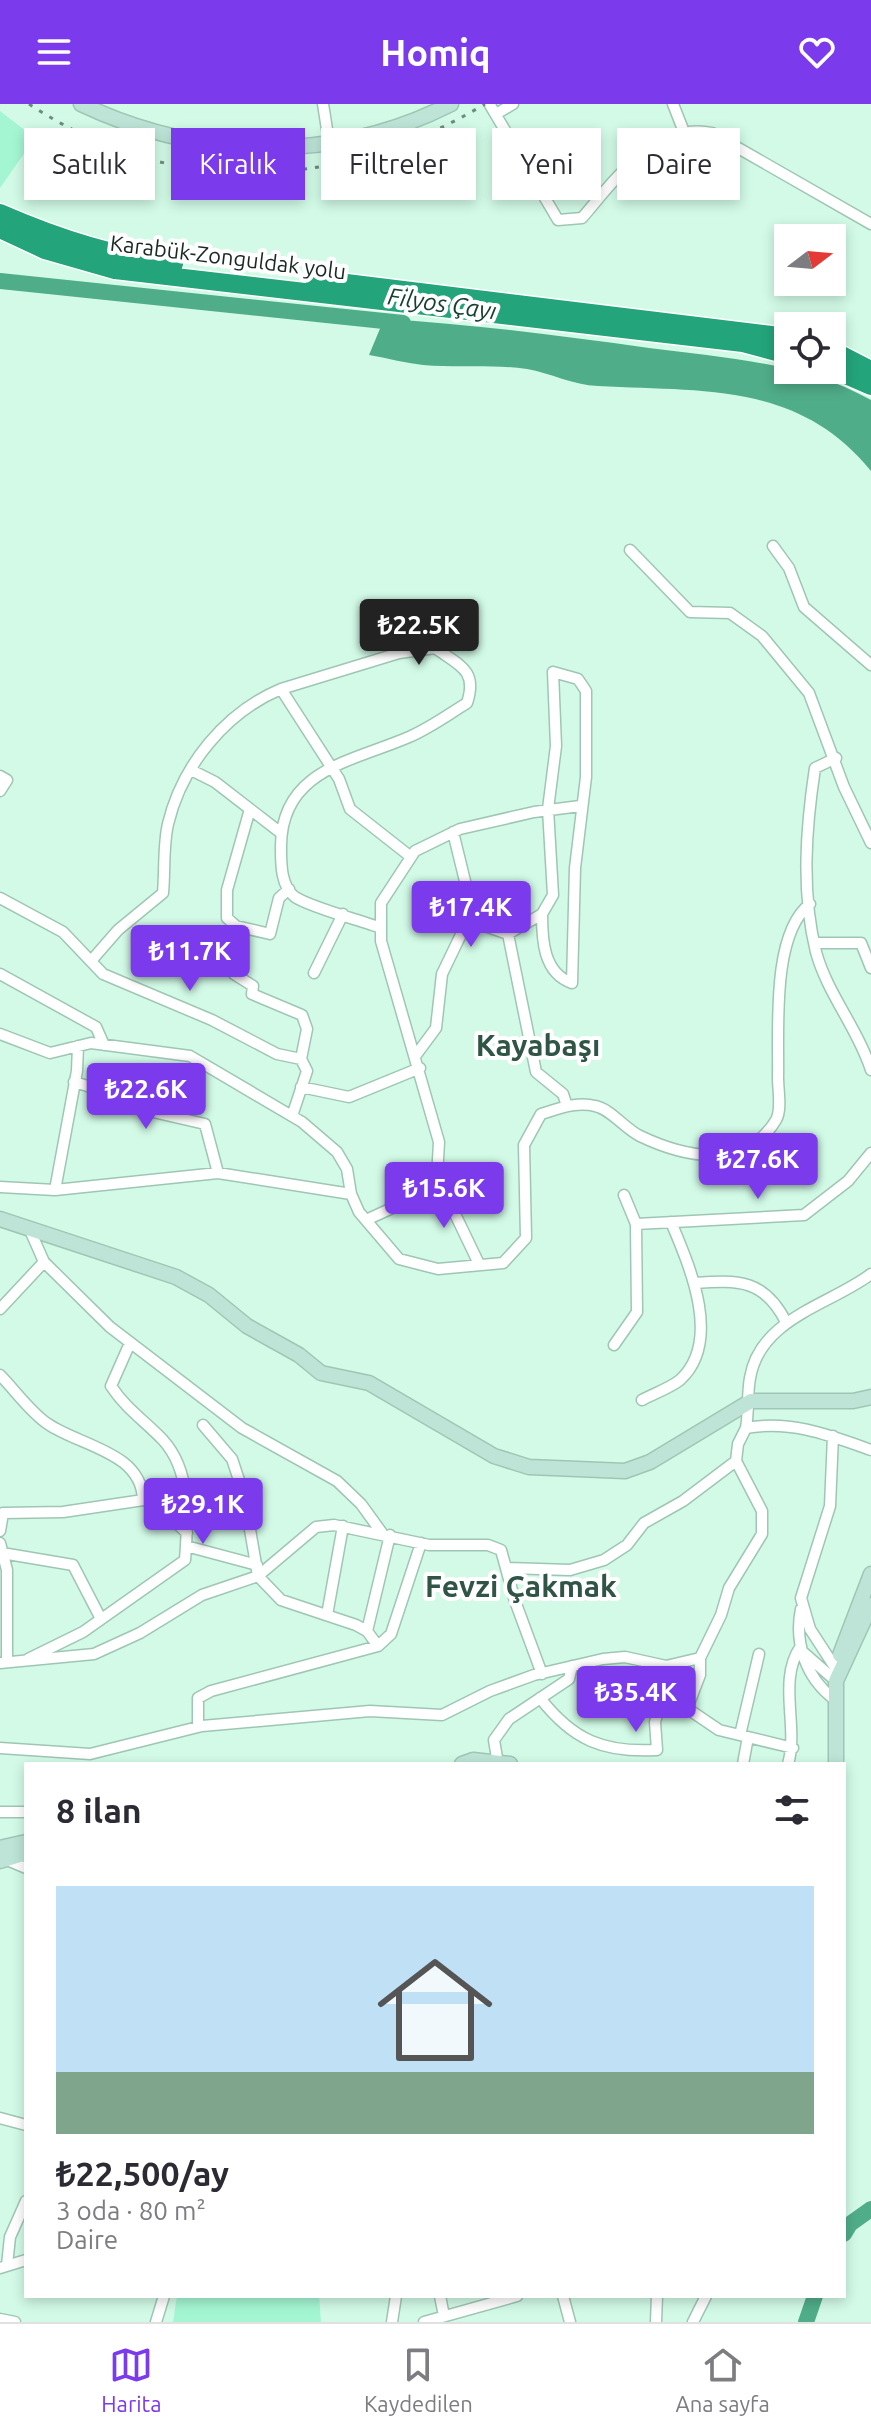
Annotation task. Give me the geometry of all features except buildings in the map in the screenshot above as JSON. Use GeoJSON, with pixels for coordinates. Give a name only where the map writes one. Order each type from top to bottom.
{"type":"FeatureCollection","features":[{"type":"Feature","properties":{"kind":"highway","name":"Karabük-Zonguldak yolu"},"geometry":{"type":"LineString","coordinates":[[0,213],[47,234],[122,258],[465,296],[774,335]]}},
{"type":"Feature","properties":{"kind":"highway","name":"Karabük-Zonguldak yolu"},"geometry":{"type":"LineString","coordinates":[[0,229],[45,250],[115,270],[743,343],[774,351]]}},
{"type":"Feature","properties":{"kind":"highway"},"geometry":{"type":"LineString","coordinates":[[846,357],[871,370]]}},
{"type":"Feature","properties":{"kind":"highway"},"geometry":{"type":"LineString","coordinates":[[846,375],[871,386]]}},
{"type":"Feature","properties":{"kind":"street"},"geometry":{"type":"LineString","coordinates":[[81,104],[127,126],[177,140],[286,147],[321,143]]}},
{"type":"Feature","properties":{"kind":"street"},"geometry":{"type":"LineString","coordinates":[[323,104],[327,128]]}},
{"type":"Feature","properties":{"kind":"street"},"geometry":{"type":"LineString","coordinates":[[397,128],[451,104]]}},
{"type":"Feature","properties":{"kind":"street"},"geometry":{"type":"LineString","coordinates":[[513,104],[493,110],[558,220],[582,218],[617,177]]}},
{"type":"Feature","properties":{"kind":"street"},"geometry":{"type":"LineString","coordinates":[[673,104],[682,128]]}},
{"type":"Feature","properties":{"kind":"street"},"geometry":{"type":"LineString","coordinates":[[740,149],[871,224]]}},
{"type":"Feature","properties":{"kind":"street"},"geometry":{"type":"LineString","coordinates":[[773,546],[789,568],[804,607],[871,665]]}},
{"type":"Feature","properties":{"kind":"street"},"geometry":{"type":"LineString","coordinates":[[630,550],[690,612],[730,613],[762,636],[809,693],[836,758],[844,787],[871,843]]}},
{"type":"Feature","properties":{"kind":"street"},"geometry":{"type":"LineString","coordinates":[[91,961],[118,930],[163,893],[169,823],[191,770],[219,728],[281,689],[399,653],[435,648],[467,670],[473,686],[467,703],[411,736],[330,766],[302,789],[282,821],[281,865],[294,896],[381,928]]}},
{"type":"Feature","properties":{"kind":"street"},"geometry":{"type":"LineString","coordinates":[[468,920],[508,934],[542,914],[553,895],[548,809],[556,746],[553,672],[578,679],[586,691],[586,777],[580,806],[573,896],[572,983],[560,977],[549,961],[542,940],[542,914]]}},
{"type":"Feature","properties":{"kind":"street"},"geometry":{"type":"LineString","coordinates":[[281,689],[339,779],[350,809],[411,857]]}},
{"type":"Feature","properties":{"kind":"street"},"geometry":{"type":"LineString","coordinates":[[836,758],[815,768],[805,831],[810,904],[817,953],[871,1070]]}},
{"type":"Feature","properties":{"kind":"street"},"geometry":{"type":"LineString","coordinates":[[191,770],[215,782],[281,833]]}},
{"type":"Feature","properties":{"kind":"street"},"geometry":{"type":"LineString","coordinates":[[0,776],[7,780],[0,791]]}},
{"type":"Feature","properties":{"kind":"street"},"geometry":{"type":"LineString","coordinates":[[366,1220],[412,1199],[437,1177],[439,1142],[381,941],[381,903],[415,851],[453,832],[548,809],[580,806]]}},
{"type":"Feature","properties":{"kind":"street"},"geometry":{"type":"LineString","coordinates":[[250,809],[227,890],[227,918],[236,926],[270,934],[279,898],[289,889]]}},
{"type":"Feature","properties":{"kind":"street"},"geometry":{"type":"LineString","coordinates":[[416,1055],[436,1028],[442,974],[468,920],[465,881],[453,832]]}},
{"type":"Feature","properties":{"kind":"street"},"geometry":{"type":"LineString","coordinates":[[553,895],[573,896]]}},
{"type":"Feature","properties":{"kind":"street"},"geometry":{"type":"LineString","coordinates":[[0,898],[63,932],[103,974],[212,1020],[240,1038],[277,1054],[301,1059]]}},
{"type":"Feature","properties":{"kind":"street"},"geometry":{"type":"LineString","coordinates":[[0,1034],[50,1053],[78,1046],[104,1045],[190,1056],[292,1116],[337,1152],[347,1169],[351,1194],[366,1220],[399,1259],[438,1269],[503,1263],[526,1238],[524,1145],[541,1114],[567,1106],[596,1106],[640,1136],[692,1152],[730,1156],[756,1146],[778,1117],[779,1005],[784,958],[790,929],[799,912],[810,904]]}},
{"type":"Feature","properties":{"kind":"street"},"geometry":{"type":"LineString","coordinates":[[314,973],[343,914]]}},
{"type":"Feature","properties":{"kind":"street"},"geometry":{"type":"LineString","coordinates":[[508,934],[536,1072],[563,1094],[567,1106]]}},
{"type":"Feature","properties":{"kind":"street"},"geometry":{"type":"LineString","coordinates":[[815,943],[861,943],[871,968]]}},
{"type":"Feature","properties":{"kind":"street"},"geometry":{"type":"LineString","coordinates":[[0,974],[96,1027],[104,1045]]}},
{"type":"Feature","properties":{"kind":"street"},"geometry":{"type":"LineString","coordinates":[[234,974],[253,986],[252,994],[302,1015],[307,1029],[301,1059],[307,1071],[292,1116]]}},
{"type":"Feature","properties":{"kind":"street"},"geometry":{"type":"LineString","coordinates":[[55,1190],[78,1046]]}},
{"type":"Feature","properties":{"kind":"street"},"geometry":{"type":"LineString","coordinates":[[301,1087],[349,1097],[420,1068]]}},
{"type":"Feature","properties":{"kind":"street"},"geometry":{"type":"LineString","coordinates":[[74,1082],[101,1090],[110,1102],[205,1124],[218,1173]]}},
{"type":"Feature","properties":{"kind":"street"},"geometry":{"type":"LineString","coordinates":[[636,1224],[804,1215],[848,1181],[871,1153]]}},
{"type":"Feature","properties":{"kind":"street"},"geometry":{"type":"LineString","coordinates":[[0,1187],[55,1190],[218,1173],[351,1194]]}},
{"type":"Feature","properties":{"kind":"street"},"geometry":{"type":"LineString","coordinates":[[432,1181],[456,1216],[479,1264]]}},
{"type":"Feature","properties":{"kind":"street"},"geometry":{"type":"LineString","coordinates":[[614,1345],[637,1312],[636,1224],[624,1195]]}},
{"type":"Feature","properties":{"kind":"street"},"geometry":{"type":"LineString","coordinates":[[0,1219],[176,1277],[209,1295],[247,1326],[299,1355],[321,1373],[379,1388],[476,1447],[512,1463],[612,1472],[636,1468],[751,1401],[853,1401],[871,1397]]}},
{"type":"Feature","properties":{"kind":"street"},"geometry":{"type":"LineString","coordinates":[[642,1400],[680,1380],[699,1350],[694,1283],[671,1222]]}},
{"type":"Feature","properties":{"kind":"street"},"geometry":{"type":"LineString","coordinates":[[29,1228],[44,1262],[130,1343],[242,1428],[337,1481],[386,1534]]}},
{"type":"Feature","properties":{"kind":"street"},"geometry":{"type":"LineString","coordinates":[[0,1309],[44,1262]]}},
{"type":"Feature","properties":{"kind":"street"},"geometry":{"type":"LineString","coordinates":[[793,1748],[719,1730],[688,1706],[700,1675],[700,1658],[721,1615],[729,1588],[762,1534],[762,1511],[736,1461],[751,1401],[750,1377],[763,1349],[786,1322],[871,1274]]}},
{"type":"Feature","properties":{"kind":"street"},"geometry":{"type":"LineString","coordinates":[[694,1283],[729,1281],[756,1287],[774,1300],[786,1322]]}},
{"type":"Feature","properties":{"kind":"street"},"geometry":{"type":"LineString","coordinates":[[22,1662],[83,1632],[185,1560],[189,1517],[183,1478],[164,1441],[137,1419],[111,1386],[130,1343]]}},
{"type":"Feature","properties":{"kind":"street"},"geometry":{"type":"LineString","coordinates":[[0,1375],[46,1423],[132,1469],[143,1484],[143,1500]]}},
{"type":"Feature","properties":{"kind":"street"},"geometry":{"type":"LineString","coordinates":[[746,1428],[769,1424],[817,1430],[871,1450]]}},
{"type":"Feature","properties":{"kind":"street"},"geometry":{"type":"LineString","coordinates":[[203,1425],[232,1459],[244,1495],[258,1571],[281,1600],[367,1631],[378,1646]]}},
{"type":"Feature","properties":{"kind":"street"},"geometry":{"type":"LineString","coordinates":[[833,1436],[830,1506],[802,1589],[798,1624],[802,1650],[814,1679],[834,1699]]}},
{"type":"Feature","properties":{"kind":"street"},"geometry":{"type":"LineString","coordinates":[[506,1568],[570,1570],[604,1560],[627,1545],[644,1523],[683,1501],[736,1461]]}},
{"type":"Feature","properties":{"kind":"street"},"geometry":{"type":"LineString","coordinates":[[0,1531],[2,1511],[63,1512],[150,1499],[187,1533]]}},
{"type":"Feature","properties":{"kind":"street"},"geometry":{"type":"LineString","coordinates":[[327,1615],[343,1526]]}},
{"type":"Feature","properties":{"kind":"street"},"geometry":{"type":"LineString","coordinates":[[101,1619],[73,1565],[1,1548],[7,1570],[4,1663],[94,1654],[140,1633],[202,1595],[258,1571],[316,1527],[343,1526],[421,1543],[488,1545],[501,1550],[542,1674]]}},
{"type":"Feature","properties":{"kind":"street"},"geometry":{"type":"LineString","coordinates":[[367,1631],[386,1534]]}},
{"type":"Feature","properties":{"kind":"street"},"geometry":{"type":"LineString","coordinates":[[198,1727],[198,1698],[211,1691],[378,1646],[391,1634],[421,1543]]}},
{"type":"Feature","properties":{"kind":"street"},"geometry":{"type":"LineString","coordinates":[[186,1546],[258,1571]]}},
{"type":"Feature","properties":{"kind":"street"},"geometry":{"type":"LineString","coordinates":[[836,1762],[834,1699],[839,1655],[871,1574]]}},
{"type":"Feature","properties":{"kind":"street"},"geometry":{"type":"LineString","coordinates":[[839,1672],[871,1605]]}},
{"type":"Feature","properties":{"kind":"street"},"geometry":{"type":"LineString","coordinates":[[801,1607],[810,1629],[839,1672]]}},
{"type":"Feature","properties":{"kind":"street"},"geometry":{"type":"LineString","coordinates":[[802,1650],[839,1672]]}},
{"type":"Feature","properties":{"kind":"street"},"geometry":{"type":"LineString","coordinates":[[789,1762],[793,1748],[790,1673],[802,1650]]}},
{"type":"Feature","properties":{"kind":"street"},"geometry":{"type":"LineString","coordinates":[[743,1762],[744,1736],[759,1654]]}},
{"type":"Feature","properties":{"kind":"street"},"geometry":{"type":"LineString","coordinates":[[0,1748],[90,1754],[198,1727],[370,1711],[442,1715],[490,1691],[572,1666],[616,1657],[666,1666],[700,1658]]}},
{"type":"Feature","properties":{"kind":"street"},"geometry":{"type":"LineString","coordinates":[[502,1762],[494,1740],[509,1719],[569,1679],[572,1666]]}},
{"type":"Feature","properties":{"kind":"street"},"geometry":{"type":"LineString","coordinates":[[540,1698],[559,1721],[586,1742],[633,1751],[657,1750],[655,1722],[662,1696],[693,1693]]}},
{"type":"Feature","properties":{"kind":"street"},"geometry":{"type":"LineString","coordinates":[[468,1762],[492,1762]]}},
{"type":"Feature","properties":{"kind":"street"},"geometry":{"type":"LineString","coordinates":[[0,1812],[24,1812]]}},
{"type":"Feature","properties":{"kind":"street"},"geometry":{"type":"LineString","coordinates":[[2,1856],[24,1843]]}},
{"type":"Feature","properties":{"kind":"street"},"geometry":{"type":"LineString","coordinates":[[2,1856],[24,1853]]}},
{"type":"Feature","properties":{"kind":"street"},"geometry":{"type":"LineString","coordinates":[[2,1856],[24,1867]]}},
{"type":"Feature","properties":{"kind":"street"},"geometry":{"type":"LineString","coordinates":[[0,2118],[24,2124]]}},
{"type":"Feature","properties":{"kind":"street"},"geometry":{"type":"LineString","coordinates":[[24,2206],[10,2237],[4,2267],[24,2261]]}},
{"type":"Feature","properties":{"kind":"street"},"geometry":{"type":"LineString","coordinates":[[156,2322],[163,2298]]}},
{"type":"Feature","properties":{"kind":"street"},"geometry":{"type":"LineString","coordinates":[[392,2322],[396,2298]]}},
{"type":"Feature","properties":{"kind":"street"},"geometry":{"type":"LineString","coordinates":[[440,2298],[444,2316]]}},
{"type":"Feature","properties":{"kind":"street"},"geometry":{"type":"LineString","coordinates":[[424,2322],[510,2298]]}},
{"type":"Feature","properties":{"kind":"street"},"geometry":{"type":"LineString","coordinates":[[564,2298],[570,2322]]}},
{"type":"Feature","properties":{"kind":"street"},"geometry":{"type":"LineString","coordinates":[[656,2322],[657,2298]]}},
{"type":"Feature","properties":{"kind":"street"},"geometry":{"type":"LineString","coordinates":[[693,2322],[705,2298]]}},
{"type":"Feature","properties":{"kind":"street"},"geometry":{"type":"LineString","coordinates":[[0,2319],[15,2322]]}},
{"type":"Feature","properties":{"kind":"shaded area"},"geometry":{"type":"Polygon","coordinates":[[[0,111],[24,130],[24,154],[0,188],[0,111]]]}},
{"type":"Feature","properties":{"kind":"shaded area"},"geometry":{"type":"Polygon","coordinates":[[[384,319],[517,331],[774,366],[774,384],[837,384],[871,400],[871,471],[843,442],[812,421],[780,406],[746,397],[674,389],[589,385],[527,369],[423,365],[369,355],[384,319]]]}},
{"type":"Feature","properties":{"kind":"shaded area"},"geometry":{"type":"Polygon","coordinates":[[[177,2298],[319,2298],[321,2322],[173,2322],[177,2298]]]}},
{"type":"Feature","properties":{"kind":"waterway","name":"Filyos Çayı"},"geometry":{"type":"LineString","coordinates":[[0,281],[403,323]]}},
{"type":"Feature","properties":{"kind":"waterway"},"geometry":{"type":"LineString","coordinates":[[846,2231],[850,2224],[871,2209]]}},
{"type":"Feature","properties":{"kind":"waterway"},"geometry":{"type":"LineString","coordinates":[[806,2322],[814,2298]]}},
{"type":"Feature","properties":{"kind":"railway"},"geometry":{"type":"LineString","coordinates":[[29,104],[84,135],[141,157],[198,169],[257,173],[315,168],[373,154],[430,133],[485,104]]}},
{"type":"Feature","properties":{"kind":"district","name":"Kayabaşı"},"geometry":{"type":"Point","coordinates":[538,1046]}},
{"type":"Feature","properties":{"kind":"district","name":"Fevzi Çakmak"},"geometry":{"type":"Point","coordinates":[521,1587]}}]}
